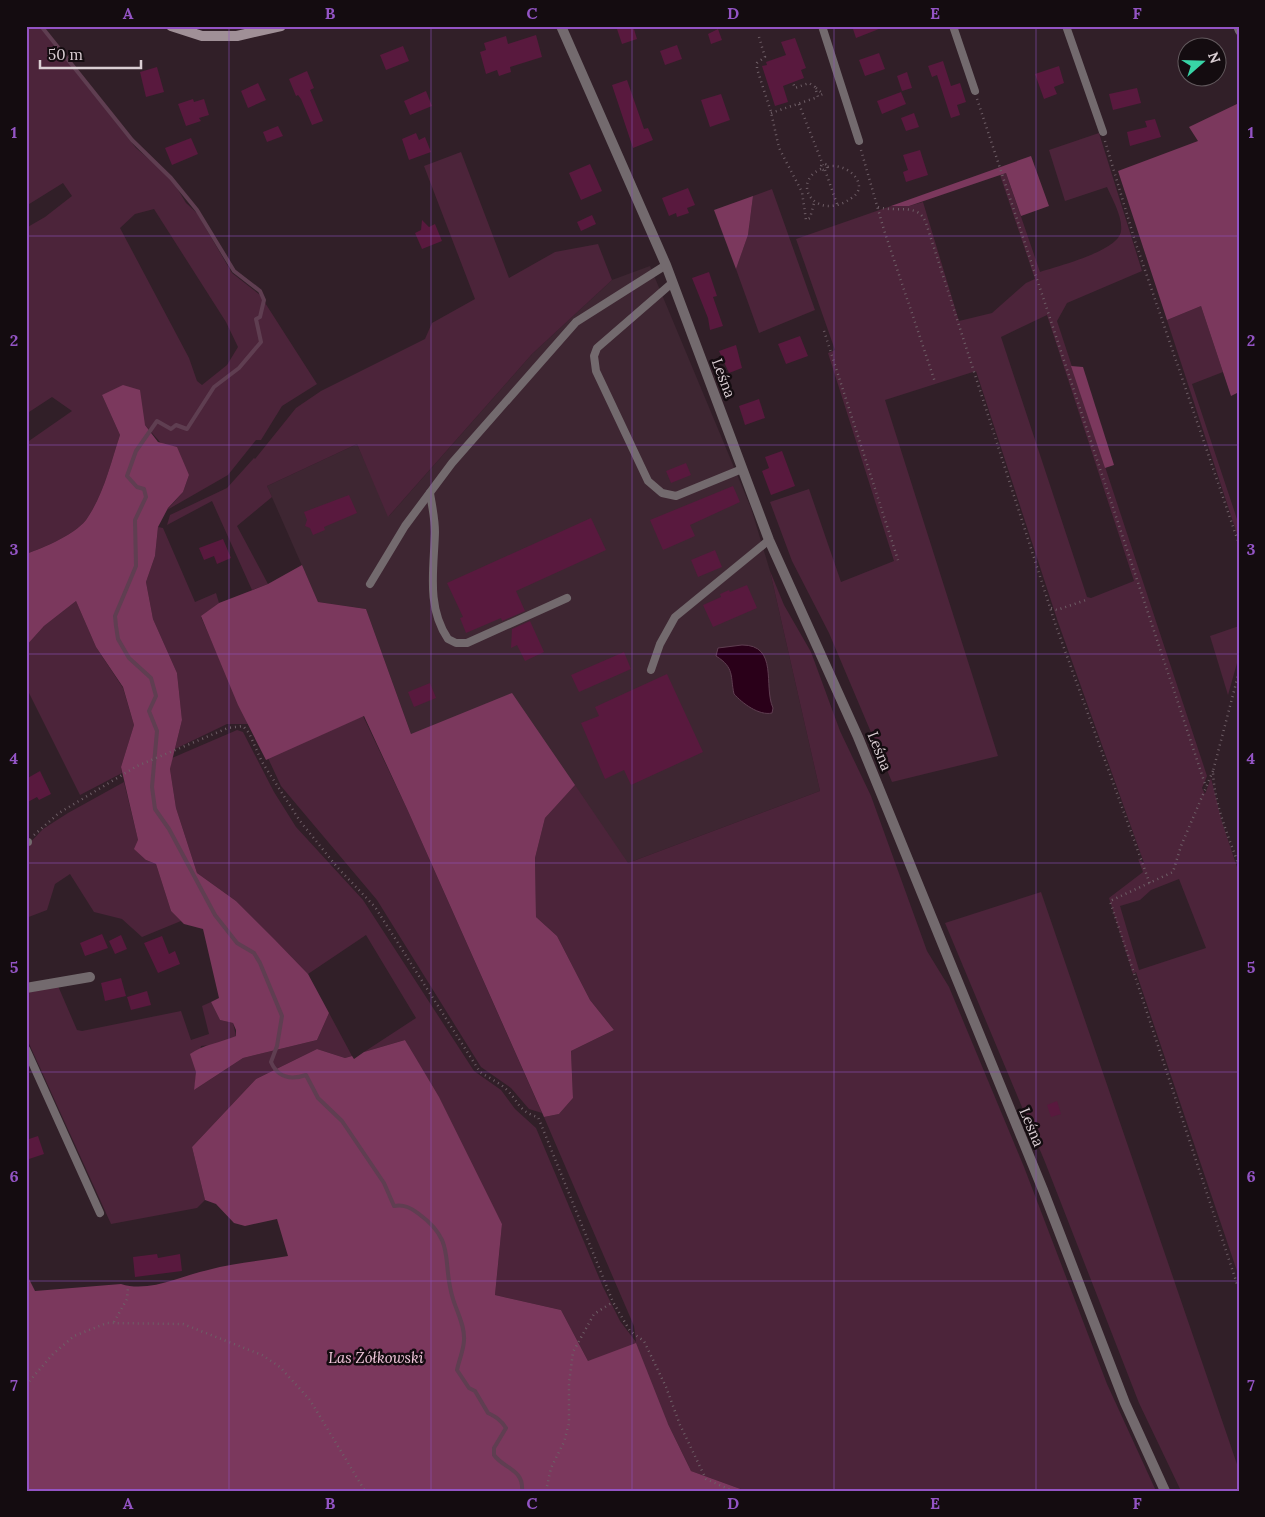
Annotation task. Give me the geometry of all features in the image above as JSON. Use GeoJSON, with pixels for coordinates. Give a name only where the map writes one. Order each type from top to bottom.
{"type":"FeatureCollection","features":[{"type":"Feature","properties":{"kind":"main road"},"geometry":{"type":"LineString","coordinates":[[171,26],[202,36],[238,36],[281,26]]}},
{"type":"Feature","properties":{"kind":"street","name":"Leśna"},"geometry":{"type":"LineString","coordinates":[[561,26],[666,265],[769,540],[858,737],[1042,1190],[1125,1403],[1165,1491]]}},
{"type":"Feature","properties":{"kind":"street"},"geometry":{"type":"LineString","coordinates":[[26,988],[90,977]]}},
{"type":"Feature","properties":{"kind":"lane"},"geometry":{"type":"LineString","coordinates":[[822,26],[859,141]]}},
{"type":"Feature","properties":{"kind":"lane"},"geometry":{"type":"LineString","coordinates":[[953,26],[975,91]]}},
{"type":"Feature","properties":{"kind":"lane"},"geometry":{"type":"LineString","coordinates":[[1066,26],[1103,132]]}},
{"type":"Feature","properties":{"kind":"lane"},"geometry":{"type":"LineString","coordinates":[[1237,26],[1239,31]]}},
{"type":"Feature","properties":{"kind":"lane"},"geometry":{"type":"LineString","coordinates":[[370,584],[405,526],[452,464],[520,383],[576,322],[666,265]]}},
{"type":"Feature","properties":{"kind":"lane"},"geometry":{"type":"LineString","coordinates":[[672,283],[598,348],[594,356],[596,371],[640,467],[648,481],[662,493],[668,496],[682,494],[742,469]]}},
{"type":"Feature","properties":{"kind":"lane"},"geometry":{"type":"LineString","coordinates":[[430,493],[435,530],[433,597],[437,615],[448,639],[456,643],[467,643],[567,598]]}},
{"type":"Feature","properties":{"kind":"lane"},"geometry":{"type":"LineString","coordinates":[[651,670],[660,644],[675,617],[769,540]]}},
{"type":"Feature","properties":{"kind":"lane"},"geometry":{"type":"LineString","coordinates":[[26,1049],[100,1213]]}},
{"type":"Feature","properties":{"kind":"path"},"geometry":{"type":"LineString","coordinates":[[759,37],[765,57],[756,66],[771,113],[779,148],[796,177],[804,198],[807,220],[814,203]]}},
{"type":"Feature","properties":{"kind":"path"},"geometry":{"type":"LineString","coordinates":[[771,113],[823,94],[810,83],[795,88],[793,82]]}},
{"type":"Feature","properties":{"kind":"path"},"geometry":{"type":"LineString","coordinates":[[815,87],[818,96]]}},
{"type":"Feature","properties":{"kind":"path"},"geometry":{"type":"LineString","coordinates":[[975,91],[1206,786]]}},
{"type":"Feature","properties":{"kind":"path"},"geometry":{"type":"LineString","coordinates":[[799,104],[837,204]]}},
{"type":"Feature","properties":{"kind":"path"},"geometry":{"type":"LineString","coordinates":[[1103,132],[1135,241],[1239,544]]}},
{"type":"Feature","properties":{"kind":"path"},"geometry":{"type":"LineString","coordinates":[[859,141],[878,207],[935,382]]}},
{"type":"Feature","properties":{"kind":"path"},"geometry":{"type":"LineString","coordinates":[[835,166],[845,168],[857,180],[858,190],[854,196],[837,204],[824,206],[814,203],[810,196],[810,178],[824,169],[835,166]]}},
{"type":"Feature","properties":{"kind":"path"},"geometry":{"type":"LineString","coordinates":[[804,198],[810,196]]}},
{"type":"Feature","properties":{"kind":"path"},"geometry":{"type":"LineString","coordinates":[[878,207],[890,210],[917,210],[924,217],[1051,608],[1150,884]]}},
{"type":"Feature","properties":{"kind":"path"},"geometry":{"type":"LineString","coordinates":[[805,214],[810,215]]}},
{"type":"Feature","properties":{"kind":"path"},"geometry":{"type":"LineString","coordinates":[[824,331],[898,560]]}},
{"type":"Feature","properties":{"kind":"path"},"geometry":{"type":"LineString","coordinates":[[1051,608],[1058,610],[1086,600]]}},
{"type":"Feature","properties":{"kind":"path"},"geometry":{"type":"LineString","coordinates":[[1239,672],[1212,771],[1180,846],[1176,868],[1168,876],[1110,901],[1239,1290]]}},
{"type":"Feature","properties":{"kind":"path"},"geometry":{"type":"LineString","coordinates":[[27,842],[59,813],[146,763],[228,728],[243,726],[262,762],[300,821],[337,867],[374,907],[480,1072],[507,1090],[517,1105],[530,1115],[538,1117],[613,1302],[630,1331],[644,1341],[666,1387],[680,1425],[706,1479],[733,1491]]}},
{"type":"Feature","properties":{"kind":"path"},"geometry":{"type":"LineString","coordinates":[[1212,771],[1220,810],[1239,866]]}},
{"type":"Feature","properties":{"kind":"path"},"geometry":{"type":"LineString","coordinates":[[114,1322],[127,1299],[128,1286]]}},
{"type":"Feature","properties":{"kind":"path"},"geometry":{"type":"LineString","coordinates":[[546,1491],[551,1468],[564,1442],[569,1423],[569,1383],[573,1352],[594,1314],[613,1302]]}},
{"type":"Feature","properties":{"kind":"path"},"geometry":{"type":"LineString","coordinates":[[26,1385],[53,1354],[74,1336],[107,1322],[183,1324],[262,1355],[280,1366],[310,1400],[365,1491]]}},
{"type":"Feature","properties":{"kind":"shaded area"},"geometry":{"type":"Polygon","coordinates":[[[26,26],[39,26],[136,148],[171,178],[186,203],[197,213],[232,273],[260,295],[317,384],[282,406],[261,440],[256,440],[228,475],[167,510],[183,492],[189,475],[145,425],[102,395],[120,435],[107,477],[94,508],[77,529],[51,544],[26,554],[26,443],[72,411],[52,397],[26,414],[26,228],[45,217],[72,196],[63,183],[26,206],[26,26]],[[154,209],[135,214],[120,228],[189,358],[197,381],[202,385],[227,365],[238,347],[226,322],[154,209]]]}},
{"type":"Feature","properties":{"kind":"shaded area"},"geometry":{"type":"Polygon","coordinates":[[[1099,133],[1142,271],[1067,303],[1057,321],[1207,776],[1202,788],[1205,794],[1211,778],[1222,822],[1239,873],[1239,1277],[1136,972],[1133,974],[1109,898],[1143,872],[1138,859],[1144,863],[1058,622],[976,371],[885,400],[998,756],[892,782],[829,633],[792,561],[770,502],[809,489],[841,582],[894,561],[828,353],[835,350],[796,239],[891,206],[909,206],[923,202],[959,321],[992,313],[1026,283],[1035,279],[1000,175],[1006,173],[1040,272],[1073,262],[1099,251],[1118,238],[1121,231],[1119,214],[1107,187],[1065,201],[1049,150],[1099,133]],[[1047,315],[1001,337],[1087,597],[1091,598],[1134,581],[1047,315]],[[1179,879],[1151,890],[1140,900],[1120,906],[1139,970],[1206,948],[1179,879]]]}},
{"type":"Feature","properties":{"kind":"shaded area"},"geometry":{"type":"Polygon","coordinates":[[[461,152],[509,278],[555,252],[598,244],[612,280],[532,354],[388,517],[357,444],[267,486],[272,497],[237,526],[268,584],[252,590],[212,501],[167,525],[170,515],[227,488],[255,459],[296,408],[321,391],[425,339],[432,323],[475,299],[424,166],[461,152]]]}},
{"type":"Feature","properties":{"kind":"shaded area"},"geometry":{"type":"Polygon","coordinates":[[[772,189],[815,310],[759,333],[736,269],[748,235],[753,196],[772,189]]]}},
{"type":"Feature","properties":{"kind":"shaded area"},"geometry":{"type":"Polygon","coordinates":[[[650,266],[751,508],[770,571],[820,791],[628,863],[411,734],[366,609],[318,602],[267,486],[357,444],[389,516],[532,354],[612,280],[650,266]]]}},
{"type":"Feature","properties":{"kind":"shaded area"},"geometry":{"type":"Polygon","coordinates":[[[1201,306],[1223,372],[1192,384],[1239,525],[1239,540],[1167,320],[1201,306]]]}},
{"type":"Feature","properties":{"kind":"shaded area"},"geometry":{"type":"Polygon","coordinates":[[[158,527],[163,528],[195,602],[216,593],[219,603],[201,617],[248,724],[227,724],[175,749],[182,720],[177,673],[153,619],[146,582],[155,556],[158,527]]]}},
{"type":"Feature","properties":{"kind":"shaded area"},"geometry":{"type":"Polygon","coordinates":[[[770,571],[784,605],[811,652],[840,731],[871,796],[927,951],[949,987],[1024,1167],[1107,1384],[1156,1491],[746,1491],[691,1471],[668,1424],[588,1361],[561,1310],[495,1295],[502,1224],[405,1040],[364,1052],[416,1018],[366,935],[308,974],[236,901],[197,873],[176,808],[170,769],[172,758],[237,730],[243,732],[274,792],[296,827],[363,900],[474,1071],[501,1090],[515,1109],[536,1128],[603,1287],[620,1321],[636,1342],[634,1326],[544,1117],[559,1114],[573,1098],[571,1051],[614,1030],[590,1000],[557,936],[536,917],[535,858],[545,818],[575,785],[628,863],[820,791],[770,571]]]}},
{"type":"Feature","properties":{"kind":"shaded area"},"geometry":{"type":"Polygon","coordinates":[[[76,601],[96,647],[123,688],[134,725],[121,767],[122,773],[80,795],[26,687],[26,646],[44,626],[76,601]]]}},
{"type":"Feature","properties":{"kind":"shaded area"},"geometry":{"type":"Polygon","coordinates":[[[1239,626],[1239,656],[1228,695],[1210,636],[1239,626]]]}},
{"type":"Feature","properties":{"kind":"shaded area"},"geometry":{"type":"Polygon","coordinates":[[[742,645],[754,647],[761,652],[765,659],[768,668],[772,713],[756,711],[737,698],[734,694],[729,669],[716,656],[718,648],[742,645]]]}},
{"type":"Feature","properties":{"kind":"shaded area"},"geometry":{"type":"Polygon","coordinates":[[[363,716],[408,811],[542,1113],[529,1109],[511,1088],[481,1067],[377,900],[281,786],[268,758],[363,716]]]}},
{"type":"Feature","properties":{"kind":"shaded area"},"geometry":{"type":"Polygon","coordinates":[[[124,782],[138,840],[146,860],[156,864],[171,911],[181,921],[142,937],[122,919],[94,912],[70,874],[55,884],[47,910],[26,918],[26,847],[43,829],[124,782]]]}},
{"type":"Feature","properties":{"kind":"shaded area"},"geometry":{"type":"Polygon","coordinates":[[[1041,892],[1239,1470],[1239,1491],[1181,1491],[1139,1403],[1045,1162],[945,923],[1041,892]]]}},
{"type":"Feature","properties":{"kind":"shaded area"},"geometry":{"type":"Polygon","coordinates":[[[58,986],[77,1030],[82,1031],[181,1011],[191,1040],[209,1034],[202,1006],[211,1002],[220,1020],[233,1023],[236,1036],[220,1044],[201,1046],[194,1090],[243,1058],[317,1040],[329,1013],[352,1056],[345,1058],[317,1049],[256,1079],[192,1147],[205,1200],[197,1208],[111,1224],[26,1037],[26,993],[58,986]]]}},
{"type":"Feature","properties":{"kind":"green space"},"geometry":{"type":"Polygon","coordinates":[[[1239,103],[1239,392],[1231,396],[1201,306],[1167,320],[1118,171],[1198,141],[1189,127],[1239,103]]]}},
{"type":"Feature","properties":{"kind":"green space"},"geometry":{"type":"Polygon","coordinates":[[[1031,156],[1049,206],[1021,216],[1006,173],[909,206],[891,206],[1031,156]]]}},
{"type":"Feature","properties":{"kind":"green space"},"geometry":{"type":"Polygon","coordinates":[[[753,196],[748,235],[736,269],[714,210],[753,196]]]}},
{"type":"Feature","properties":{"kind":"green space"},"geometry":{"type":"Polygon","coordinates":[[[1071,366],[1083,367],[1114,465],[1105,468],[1071,366]]]}},
{"type":"Feature","properties":{"kind":"green space"},"geometry":{"type":"Polygon","coordinates":[[[123,385],[140,390],[145,425],[158,442],[177,447],[189,475],[183,492],[168,508],[158,527],[155,556],[146,582],[153,619],[177,673],[182,720],[170,769],[176,808],[197,873],[236,901],[308,974],[329,1013],[317,1040],[243,1058],[194,1090],[196,1072],[190,1054],[201,1048],[236,1036],[236,1030],[233,1023],[220,1020],[211,1002],[219,998],[203,929],[184,924],[171,911],[156,864],[146,860],[134,849],[138,840],[121,767],[134,725],[123,687],[96,647],[76,601],[44,626],[26,646],[26,554],[51,544],[77,529],[94,508],[107,477],[120,435],[102,395],[123,385]]]}},
{"type":"Feature","properties":{"kind":"green space"},"geometry":{"type":"Polygon","coordinates":[[[302,565],[318,602],[366,609],[411,734],[512,693],[575,785],[545,818],[535,858],[536,917],[557,936],[590,1000],[614,1030],[571,1051],[573,1098],[559,1114],[544,1117],[364,716],[266,760],[238,705],[201,616],[219,603],[268,584],[302,565]]]}},
{"type":"Feature","properties":{"kind":"green space","name":"Las Żółkowski"},"geometry":{"type":"Polygon","coordinates":[[[405,1040],[439,1097],[502,1224],[495,1295],[561,1310],[588,1361],[636,1343],[668,1424],[691,1471],[746,1491],[26,1491],[26,1273],[35,1291],[121,1284],[143,1286],[165,1283],[218,1268],[288,1256],[277,1219],[245,1226],[234,1223],[216,1204],[205,1200],[192,1147],[256,1079],[317,1049],[345,1058],[352,1056],[354,1059],[364,1052],[405,1040]]]}},
{"type":"Feature","properties":{"kind":"building"},"geometry":{"type":"Polygon","coordinates":[[[616,26],[633,26],[637,39],[622,44],[616,26]]]}},
{"type":"Feature","properties":{"kind":"building"},"geometry":{"type":"Polygon","coordinates":[[[852,26],[884,26],[884,27],[856,38],[852,26]]]}},
{"type":"Feature","properties":{"kind":"building"},"geometry":{"type":"Polygon","coordinates":[[[718,29],[722,40],[711,44],[708,34],[718,29]]]}},
{"type":"Feature","properties":{"kind":"building"},"geometry":{"type":"Polygon","coordinates":[[[536,35],[542,57],[510,67],[511,72],[499,76],[497,70],[486,74],[480,52],[486,50],[484,43],[506,36],[508,44],[536,35]]]}},
{"type":"Feature","properties":{"kind":"building"},"geometry":{"type":"Polygon","coordinates":[[[795,38],[806,68],[801,70],[804,78],[783,86],[788,102],[775,106],[762,66],[767,65],[766,62],[786,55],[781,42],[795,38]]]}},
{"type":"Feature","properties":{"kind":"building"},"geometry":{"type":"Polygon","coordinates":[[[677,45],[682,59],[665,65],[660,51],[677,45]]]}},
{"type":"Feature","properties":{"kind":"building"},"geometry":{"type":"Polygon","coordinates":[[[403,46],[409,61],[386,70],[380,55],[403,46]]]}},
{"type":"Feature","properties":{"kind":"building"},"geometry":{"type":"Polygon","coordinates":[[[879,53],[885,69],[865,76],[859,60],[879,53]]]}},
{"type":"Feature","properties":{"kind":"building"},"geometry":{"type":"Polygon","coordinates":[[[943,61],[951,86],[960,83],[966,102],[957,105],[960,115],[951,118],[937,75],[932,77],[928,66],[943,61]]]}},
{"type":"Feature","properties":{"kind":"building"},"geometry":{"type":"Polygon","coordinates":[[[1059,66],[1064,83],[1054,87],[1057,94],[1044,99],[1035,74],[1059,66]]]}},
{"type":"Feature","properties":{"kind":"building"},"geometry":{"type":"Polygon","coordinates":[[[157,67],[164,92],[146,97],[140,72],[157,67]]]}},
{"type":"Feature","properties":{"kind":"building"},"geometry":{"type":"Polygon","coordinates":[[[307,71],[314,88],[310,90],[323,121],[312,125],[301,99],[298,95],[296,96],[289,79],[307,71]]]}},
{"type":"Feature","properties":{"kind":"building"},"geometry":{"type":"Polygon","coordinates":[[[907,72],[912,88],[902,91],[897,76],[907,72]]]}},
{"type":"Feature","properties":{"kind":"building"},"geometry":{"type":"Polygon","coordinates":[[[627,80],[644,129],[648,128],[653,140],[633,148],[612,85],[627,80]]]}},
{"type":"Feature","properties":{"kind":"building"},"geometry":{"type":"Polygon","coordinates":[[[258,83],[266,100],[248,108],[241,91],[258,83]]]}},
{"type":"Feature","properties":{"kind":"building"},"geometry":{"type":"Polygon","coordinates":[[[1137,88],[1141,103],[1113,110],[1109,94],[1137,88]]]}},
{"type":"Feature","properties":{"kind":"building"},"geometry":{"type":"Polygon","coordinates":[[[426,91],[432,106],[410,115],[404,101],[426,91]]]}},
{"type":"Feature","properties":{"kind":"building"},"geometry":{"type":"Polygon","coordinates":[[[901,92],[906,104],[882,114],[877,101],[901,92]]]}},
{"type":"Feature","properties":{"kind":"building"},"geometry":{"type":"Polygon","coordinates":[[[721,94],[730,120],[710,127],[701,100],[721,94]]]}},
{"type":"Feature","properties":{"kind":"building"},"geometry":{"type":"Polygon","coordinates":[[[193,99],[194,102],[204,99],[209,115],[199,118],[201,121],[186,126],[178,104],[193,99]]]}},
{"type":"Feature","properties":{"kind":"building"},"geometry":{"type":"Polygon","coordinates":[[[914,113],[919,127],[906,131],[901,118],[914,113]]]}},
{"type":"Feature","properties":{"kind":"building"},"geometry":{"type":"Polygon","coordinates":[[[1155,119],[1161,137],[1130,146],[1127,132],[1147,127],[1145,121],[1155,119]]]}},
{"type":"Feature","properties":{"kind":"building"},"geometry":{"type":"Polygon","coordinates":[[[278,126],[283,136],[267,142],[263,132],[278,126]]]}},
{"type":"Feature","properties":{"kind":"building"},"geometry":{"type":"Polygon","coordinates":[[[416,133],[419,140],[425,137],[431,152],[409,160],[402,139],[416,133]]]}},
{"type":"Feature","properties":{"kind":"building"},"geometry":{"type":"Polygon","coordinates":[[[191,138],[198,154],[172,165],[165,148],[191,138]]]}},
{"type":"Feature","properties":{"kind":"building"},"geometry":{"type":"Polygon","coordinates":[[[920,150],[928,175],[906,182],[903,172],[908,170],[903,155],[920,150]]]}},
{"type":"Feature","properties":{"kind":"building"},"geometry":{"type":"Polygon","coordinates":[[[590,164],[602,191],[581,200],[569,173],[590,164]]]}},
{"type":"Feature","properties":{"kind":"building"},"geometry":{"type":"Polygon","coordinates":[[[688,188],[695,205],[687,208],[689,213],[677,217],[676,213],[669,216],[662,198],[688,188]]]}},
{"type":"Feature","properties":{"kind":"building"},"geometry":{"type":"Polygon","coordinates":[[[592,215],[596,224],[581,231],[577,222],[592,215]]]}},
{"type":"Feature","properties":{"kind":"building"},"geometry":{"type":"Polygon","coordinates":[[[422,220],[429,227],[435,224],[442,241],[422,249],[415,233],[421,230],[422,220]]]}},
{"type":"Feature","properties":{"kind":"building"},"geometry":{"type":"Polygon","coordinates":[[[709,272],[717,296],[713,297],[723,326],[710,330],[708,318],[692,278],[709,272]]]}},
{"type":"Feature","properties":{"kind":"building"},"geometry":{"type":"Polygon","coordinates":[[[800,336],[808,356],[786,364],[778,344],[800,336]]]}},
{"type":"Feature","properties":{"kind":"building"},"geometry":{"type":"Polygon","coordinates":[[[736,345],[742,368],[729,373],[719,351],[736,345]]]}},
{"type":"Feature","properties":{"kind":"building"},"geometry":{"type":"Polygon","coordinates":[[[759,399],[765,418],[745,425],[739,406],[759,399]]]}},
{"type":"Feature","properties":{"kind":"building"},"geometry":{"type":"Polygon","coordinates":[[[782,451],[795,486],[771,495],[762,471],[769,468],[765,457],[782,451]]]}},
{"type":"Feature","properties":{"kind":"building"},"geometry":{"type":"Polygon","coordinates":[[[686,463],[691,475],[671,483],[666,471],[686,463]]]}},
{"type":"Feature","properties":{"kind":"building"},"geometry":{"type":"Polygon","coordinates":[[[733,486],[740,502],[690,525],[695,536],[663,550],[650,520],[733,486]]]}},
{"type":"Feature","properties":{"kind":"building"},"geometry":{"type":"Polygon","coordinates":[[[349,495],[357,513],[324,527],[325,530],[313,535],[310,528],[305,526],[307,520],[304,512],[349,495]]]}},
{"type":"Feature","properties":{"kind":"building"},"geometry":{"type":"Polygon","coordinates":[[[591,518],[606,550],[516,591],[525,611],[502,621],[501,618],[466,633],[460,618],[463,617],[447,583],[591,518]]]}},
{"type":"Feature","properties":{"kind":"building"},"geometry":{"type":"Polygon","coordinates":[[[223,539],[231,558],[217,564],[214,556],[204,560],[199,548],[223,539]]]}},
{"type":"Feature","properties":{"kind":"building"},"geometry":{"type":"Polygon","coordinates":[[[715,550],[722,567],[698,577],[691,560],[715,550]]]}},
{"type":"Feature","properties":{"kind":"building"},"geometry":{"type":"Polygon","coordinates":[[[747,585],[757,608],[713,627],[703,605],[721,597],[720,594],[747,585]]]}},
{"type":"Feature","properties":{"kind":"building"},"geometry":{"type":"Polygon","coordinates":[[[530,621],[544,652],[525,661],[517,645],[511,648],[512,629],[530,621]]]}},
{"type":"Feature","properties":{"kind":"building"},"geometry":{"type":"Polygon","coordinates":[[[624,652],[631,669],[579,692],[571,675],[624,652]]]}},
{"type":"Feature","properties":{"kind":"building"},"geometry":{"type":"Polygon","coordinates":[[[667,674],[703,752],[631,785],[624,770],[605,779],[581,723],[599,716],[595,707],[667,674]]]}},
{"type":"Feature","properties":{"kind":"building"},"geometry":{"type":"Polygon","coordinates":[[[430,683],[436,698],[414,707],[408,692],[430,683]]]}},
{"type":"Feature","properties":{"kind":"building"},"geometry":{"type":"Polygon","coordinates":[[[40,771],[51,794],[39,800],[37,797],[26,803],[26,779],[40,771]]]}},
{"type":"Feature","properties":{"kind":"building"},"geometry":{"type":"Polygon","coordinates":[[[102,934],[108,948],[85,956],[80,943],[102,934]]]}},
{"type":"Feature","properties":{"kind":"building"},"geometry":{"type":"Polygon","coordinates":[[[121,935],[127,949],[115,954],[109,941],[121,935]]]}},
{"type":"Feature","properties":{"kind":"building"},"geometry":{"type":"Polygon","coordinates":[[[162,936],[169,954],[175,951],[180,964],[158,973],[144,943],[162,936]]]}},
{"type":"Feature","properties":{"kind":"building"},"geometry":{"type":"Polygon","coordinates":[[[121,978],[126,996],[105,1001],[101,983],[121,978]]]}},
{"type":"Feature","properties":{"kind":"building"},"geometry":{"type":"Polygon","coordinates":[[[147,991],[151,1005],[131,1010],[127,997],[147,991]]]}},
{"type":"Feature","properties":{"kind":"building"},"geometry":{"type":"Polygon","coordinates":[[[1057,1101],[1061,1114],[1051,1117],[1047,1105],[1057,1101]]]}},
{"type":"Feature","properties":{"kind":"building"},"geometry":{"type":"Polygon","coordinates":[[[38,1136],[44,1154],[26,1160],[26,1140],[38,1136]]]}},
{"type":"Feature","properties":{"kind":"building"},"geometry":{"type":"Polygon","coordinates":[[[157,1254],[158,1258],[180,1254],[182,1271],[135,1277],[133,1257],[157,1254]]]}},
{"type":"Feature","properties":{"kind":"waterway"},"geometry":{"type":"LineString","coordinates":[[41,26],[132,140],[171,178],[197,210],[234,271],[260,291],[264,300],[260,317],[256,319],[261,342],[239,368],[214,387],[187,429],[176,425],[171,429],[157,421],[136,451],[127,476],[137,487],[144,489],[146,497],[135,520],[136,566],[115,616],[118,639],[129,658],[151,678],[156,696],[149,711],[157,731],[152,787],[155,809],[169,829],[215,915],[237,943],[254,953],[260,963],[282,1016],[277,1046],[271,1062],[274,1067],[286,1076],[306,1075],[318,1098],[342,1121],[384,1183],[394,1206],[404,1206],[413,1210],[431,1224],[439,1234],[446,1253],[450,1286],[464,1335],[457,1370],[469,1388],[475,1391],[488,1413],[498,1419],[506,1428],[494,1448],[494,1455],[517,1474],[522,1484],[522,1491]]}}]}
